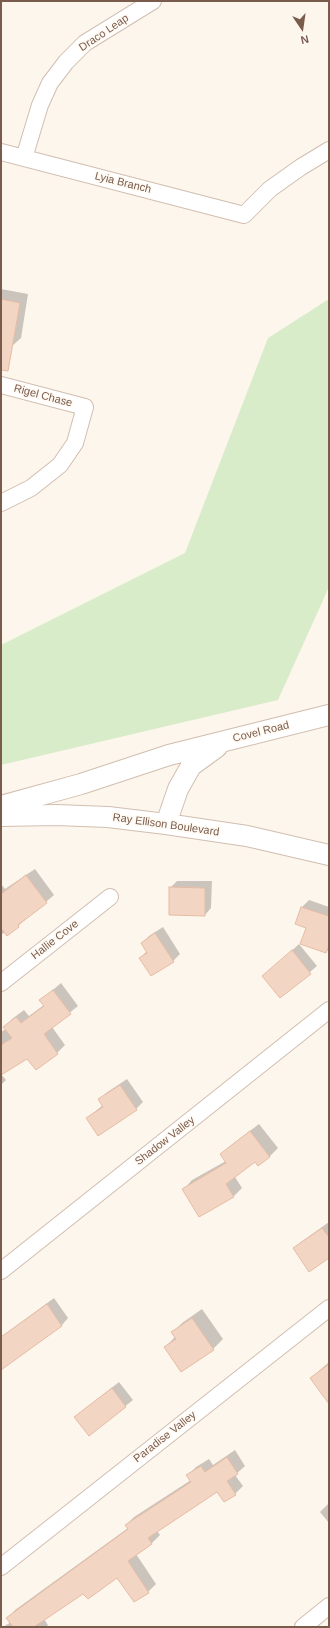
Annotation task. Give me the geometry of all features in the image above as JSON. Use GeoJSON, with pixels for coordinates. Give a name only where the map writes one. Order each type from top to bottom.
{"type":"FeatureCollection","features":[{"type":"Feature","properties":{"kind":"street","name":"Draco Leap"},"geometry":{"type":"LineString","coordinates":[[24,158],[43,99],[50,83],[66,62],[85,43],[153,1]]}},
{"type":"Feature","properties":{"kind":"street","name":"Lyia Branch"},"geometry":{"type":"LineString","coordinates":[[1,152],[244,214],[270,189],[301,167],[329,150]]}},
{"type":"Feature","properties":{"kind":"street","name":"Rigel Chase"},"geometry":{"type":"LineString","coordinates":[[1,385],[85,407],[75,443],[60,465],[31,488],[1,503]]}},
{"type":"Feature","properties":{"kind":"street","name":"Covel Road"},"geometry":{"type":"LineString","coordinates":[[166,824],[178,789],[191,766],[226,740],[329,715]]}},
{"type":"Feature","properties":{"kind":"street"},"geometry":{"type":"LineString","coordinates":[[1,806],[81,784],[169,755],[226,740]]}},
{"type":"Feature","properties":{"kind":"street","name":"Ray Ellison Boulevard"},"geometry":{"type":"LineString","coordinates":[[1,816],[64,815],[108,817],[247,836],[329,855]]}},
{"type":"Feature","properties":{"kind":"street","name":"Hallie Cove"},"geometry":{"type":"LineString","coordinates":[[1,983],[110,897]]}},
{"type":"Feature","properties":{"kind":"street","name":"Shadow Valley"},"geometry":{"type":"LineString","coordinates":[[1,1271],[329,1010]]}},
{"type":"Feature","properties":{"kind":"street","name":"Paradise Valley"},"geometry":{"type":"LineString","coordinates":[[1,1567],[329,1308]]}},
{"type":"Feature","properties":{"kind":"street"},"geometry":{"type":"LineString","coordinates":[[303,1627],[329,1606]]}},
{"type":"Feature","properties":{"kind":"green space"},"geometry":{"type":"Polygon","coordinates":[[[329,299],[329,587],[278,700],[1,765],[1,645],[185,553],[268,338],[329,299]]]}},
{"type":"Feature","properties":{"kind":"building"},"geometry":{"type":"Polygon","coordinates":[[[1,299],[20,303],[8,371],[1,370],[1,299]]]}},
{"type":"Feature","properties":{"kind":"building"},"geometry":{"type":"Polygon","coordinates":[[[26,875],[47,903],[18,925],[19,927],[7,936],[1,928],[1,894],[26,875]]]}},
{"type":"Feature","properties":{"kind":"building"},"geometry":{"type":"Polygon","coordinates":[[[169,887],[205,888],[205,916],[169,915],[169,887]]]}},
{"type":"Feature","properties":{"kind":"building"},"geometry":{"type":"Polygon","coordinates":[[[301,907],[329,916],[329,946],[326,953],[300,944],[306,928],[295,924],[301,907]]]}},
{"type":"Feature","properties":{"kind":"building"},"geometry":{"type":"Polygon","coordinates":[[[155,933],[174,962],[151,976],[139,958],[147,953],[141,943],[155,933]]]}},
{"type":"Feature","properties":{"kind":"building"},"geometry":{"type":"Polygon","coordinates":[[[292,950],[311,974],[280,998],[262,976],[292,950]]]}},
{"type":"Feature","properties":{"kind":"building"},"geometry":{"type":"Polygon","coordinates":[[[53,990],[71,1014],[44,1034],[58,1054],[36,1070],[27,1059],[1,1075],[1,1045],[12,1038],[3,1027],[16,1017],[21,1023],[44,1006],[39,1000],[53,990]]]}},
{"type":"Feature","properties":{"kind":"building"},"geometry":{"type":"Polygon","coordinates":[[[120,1085],[137,1110],[98,1136],[86,1118],[103,1107],[98,1099],[120,1085]]]}},
{"type":"Feature","properties":{"kind":"building"},"geometry":{"type":"Polygon","coordinates":[[[250,1131],[270,1157],[258,1166],[255,1162],[226,1184],[234,1197],[199,1217],[182,1189],[226,1163],[220,1154],[250,1131]]]}},
{"type":"Feature","properties":{"kind":"building"},"geometry":{"type":"Polygon","coordinates":[[[322,1228],[329,1237],[329,1258],[309,1272],[293,1248],[322,1228]]]}},
{"type":"Feature","properties":{"kind":"building"},"geometry":{"type":"Polygon","coordinates":[[[47,1304],[62,1326],[1,1370],[1,1337],[47,1304]]]}},
{"type":"Feature","properties":{"kind":"building"},"geometry":{"type":"Polygon","coordinates":[[[192,1318],[214,1350],[181,1372],[164,1347],[176,1339],[171,1332],[192,1318]]]}},
{"type":"Feature","properties":{"kind":"building"},"geometry":{"type":"Polygon","coordinates":[[[329,1364],[329,1404],[310,1378],[329,1364]]]}},
{"type":"Feature","properties":{"kind":"building"},"geometry":{"type":"Polygon","coordinates":[[[112,1388],[126,1407],[89,1436],[74,1417],[112,1388]]]}},
{"type":"Feature","properties":{"kind":"building"},"geometry":{"type":"Polygon","coordinates":[[[227,1457],[238,1474],[227,1481],[236,1495],[224,1502],[217,1492],[148,1538],[152,1544],[128,1561],[149,1593],[134,1602],[117,1578],[88,1599],[83,1594],[34,1627],[13,1627],[6,1618],[128,1529],[125,1525],[191,1482],[186,1475],[201,1466],[205,1472],[227,1457]]]}}]}
